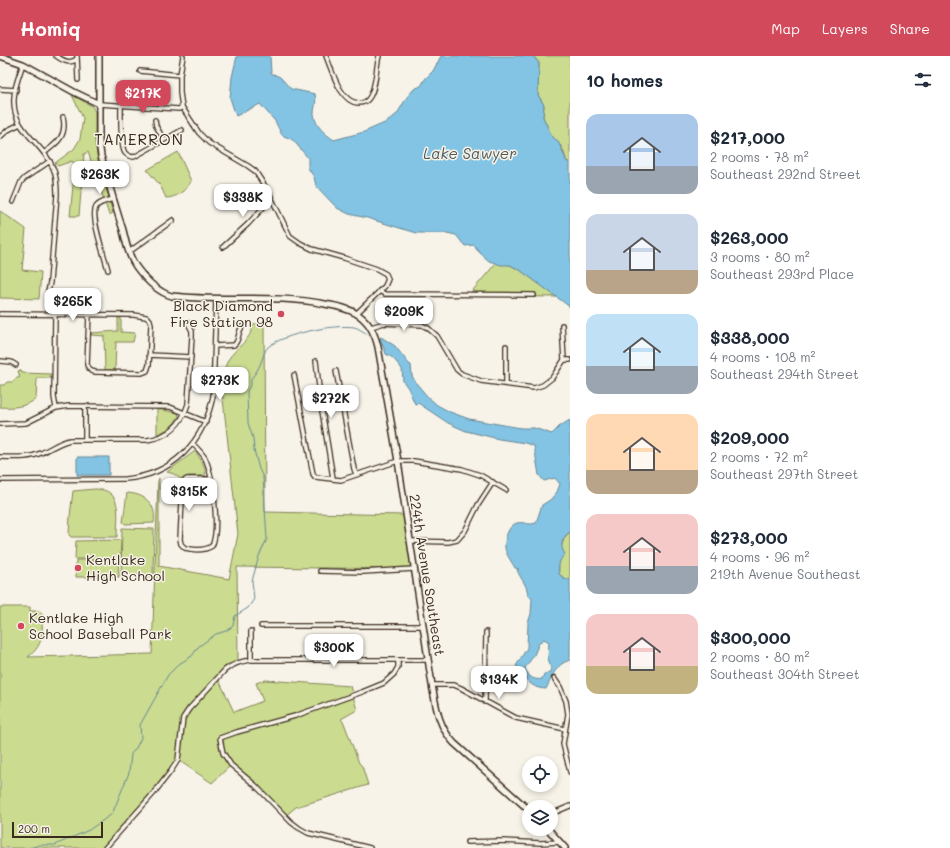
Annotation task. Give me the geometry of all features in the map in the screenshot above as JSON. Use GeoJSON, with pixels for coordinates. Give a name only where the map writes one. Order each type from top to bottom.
{"type":"FeatureCollection","features":[{"type":"Feature","properties":{"kind":"street"},"geometry":{"type":"LineString","coordinates":[[0,56],[23,64],[83,97],[99,104],[179,109],[182,107]]}},
{"type":"Feature","properties":{"kind":"street"},"geometry":{"type":"LineString","coordinates":[[56,56],[68,62],[72,62],[77,58]]}},
{"type":"Feature","properties":{"kind":"street"},"geometry":{"type":"LineString","coordinates":[[99,56],[100,149],[129,252],[137,267],[158,290],[172,296],[317,302],[357,313],[379,292],[388,281],[387,277],[383,272],[345,258],[312,249],[292,238],[287,231],[272,199],[253,169],[209,143],[199,133],[182,107],[180,75],[183,56]]}},
{"type":"Feature","properties":{"kind":"street"},"geometry":{"type":"LineString","coordinates":[[326,56],[343,93],[351,101],[359,103],[365,102],[370,98],[379,56]]}},
{"type":"Feature","properties":{"kind":"street"},"geometry":{"type":"LineString","coordinates":[[77,58],[78,80]]}},
{"type":"Feature","properties":{"kind":"street"},"geometry":{"type":"LineString","coordinates":[[23,64],[16,90],[14,103],[15,114],[20,124],[50,161],[54,169],[57,195],[48,292]]}},
{"type":"Feature","properties":{"kind":"street"},"geometry":{"type":"LineString","coordinates":[[140,71],[180,75]]}},
{"type":"Feature","properties":{"kind":"street"},"geometry":{"type":"LineString","coordinates":[[0,89],[16,90]]}},
{"type":"Feature","properties":{"kind":"street"},"geometry":{"type":"LineString","coordinates":[[83,97],[92,97],[99,89]]}},
{"type":"Feature","properties":{"kind":"street"},"geometry":{"type":"LineString","coordinates":[[122,105],[121,126],[124,151],[130,156],[134,157],[182,130]]}},
{"type":"Feature","properties":{"kind":"street"},"geometry":{"type":"LineString","coordinates":[[44,153],[52,148],[63,134],[65,126],[63,116]]}},
{"type":"Feature","properties":{"kind":"street"},"geometry":{"type":"LineString","coordinates":[[155,120],[156,126],[164,140]]}},
{"type":"Feature","properties":{"kind":"street"},"geometry":{"type":"LineString","coordinates":[[0,137],[8,130],[20,124]]}},
{"type":"Feature","properties":{"kind":"street"},"geometry":{"type":"LineString","coordinates":[[13,202],[21,182],[50,161]]}},
{"type":"Feature","properties":{"kind":"street"},"geometry":{"type":"LineString","coordinates":[[108,270],[94,220],[94,211],[99,204],[113,199]]}},
{"type":"Feature","properties":{"kind":"street"},"geometry":{"type":"LineString","coordinates":[[223,247],[272,199]]}},
{"type":"Feature","properties":{"kind":"street"},"geometry":{"type":"LineString","coordinates":[[129,252],[172,220]]}},
{"type":"Feature","properties":{"kind":"street"},"geometry":{"type":"LineString","coordinates":[[379,292],[385,294],[534,294]]}},
{"type":"Feature","properties":{"kind":"street"},"geometry":{"type":"LineString","coordinates":[[0,480],[139,478],[155,473],[178,459],[192,444],[206,422],[213,396],[216,298]]}},
{"type":"Feature","properties":{"kind":"street","name":"224th Avenue Southeast"},"geometry":{"type":"LineString","coordinates":[[357,313],[371,327],[378,347],[398,461],[432,685],[441,725],[448,736],[464,752],[522,804]]}},
{"type":"Feature","properties":{"kind":"street"},"geometry":{"type":"LineString","coordinates":[[0,314],[88,314],[138,315],[148,318],[151,324],[149,365],[147,371],[142,373],[96,372],[89,369],[87,365],[88,314]]}},
{"type":"Feature","properties":{"kind":"street"},"geometry":{"type":"LineString","coordinates":[[55,314],[54,397],[56,408]]}},
{"type":"Feature","properties":{"kind":"street"},"geometry":{"type":"LineString","coordinates":[[0,457],[31,457],[40,454],[64,441],[154,439],[173,430],[185,413],[189,394],[192,331],[188,323]]}},
{"type":"Feature","properties":{"kind":"street"},"geometry":{"type":"LineString","coordinates":[[371,327],[384,323],[417,324],[428,328],[437,336],[457,370],[469,377],[481,381],[534,388],[543,385],[552,378],[564,360],[562,325]]}},
{"type":"Feature","properties":{"kind":"street"},"geometry":{"type":"LineString","coordinates":[[215,346],[232,346],[236,344],[239,332],[242,328]]}},
{"type":"Feature","properties":{"kind":"street"},"geometry":{"type":"LineString","coordinates":[[506,346],[506,384]]}},
{"type":"Feature","properties":{"kind":"street"},"geometry":{"type":"LineString","coordinates":[[149,355],[191,357]]}},
{"type":"Feature","properties":{"kind":"street"},"geometry":{"type":"LineString","coordinates":[[564,360],[570,360]]}},
{"type":"Feature","properties":{"kind":"street"},"geometry":{"type":"LineString","coordinates":[[0,361],[11,362],[16,365]]}},
{"type":"Feature","properties":{"kind":"street"},"geometry":{"type":"LineString","coordinates":[[316,361],[321,405],[333,478]]}},
{"type":"Feature","properties":{"kind":"street"},"geometry":{"type":"LineString","coordinates":[[336,371],[356,474]]}},
{"type":"Feature","properties":{"kind":"street"},"geometry":{"type":"LineString","coordinates":[[294,375],[313,474],[315,477],[341,480],[398,461],[423,462],[462,469],[480,475],[506,490]]}},
{"type":"Feature","properties":{"kind":"street"},"geometry":{"type":"LineString","coordinates":[[0,424],[26,423],[56,408],[69,406],[165,406],[176,408],[206,422]]}},
{"type":"Feature","properties":{"kind":"street"},"geometry":{"type":"LineString","coordinates":[[85,406],[85,440]]}},
{"type":"Feature","properties":{"kind":"street"},"geometry":{"type":"LineString","coordinates":[[192,444],[200,451],[205,459],[211,479],[215,502],[215,519],[212,546],[208,548],[188,549],[183,546],[181,542],[182,484],[187,479],[211,479]]}},
{"type":"Feature","properties":{"kind":"street"},"geometry":{"type":"LineString","coordinates":[[410,541],[448,542],[457,540],[465,531],[493,482]]}},
{"type":"Feature","properties":{"kind":"street"},"geometry":{"type":"LineString","coordinates":[[320,571],[363,572],[414,569]]}},
{"type":"Feature","properties":{"kind":"street"},"geometry":{"type":"LineString","coordinates":[[261,626],[423,626]]}},
{"type":"Feature","properties":{"kind":"street"},"geometry":{"type":"LineString","coordinates":[[251,660],[252,631]]}},
{"type":"Feature","properties":{"kind":"street"},"geometry":{"type":"LineString","coordinates":[[485,702],[486,632]]}},
{"type":"Feature","properties":{"kind":"street"},"geometry":{"type":"LineString","coordinates":[[105,848],[154,793],[178,760],[183,718],[189,709],[225,670],[238,662],[251,660],[428,660]]}},
{"type":"Feature","properties":{"kind":"street"},"geometry":{"type":"LineString","coordinates":[[370,848],[308,833],[299,828],[255,785],[231,765],[223,753],[220,738],[295,716],[384,683],[394,674],[398,667],[398,661]]}},
{"type":"Feature","properties":{"kind":"street"},"geometry":{"type":"LineString","coordinates":[[554,678],[566,701],[568,714],[563,744],[570,772]]}},
{"type":"Feature","properties":{"kind":"street"},"geometry":{"type":"LineString","coordinates":[[432,685],[454,685],[516,718],[566,729]]}},
{"type":"Feature","properties":{"kind":"street"},"geometry":{"type":"LineString","coordinates":[[558,811],[570,806]]}},
{"type":"Feature","properties":{"kind":"street"},"geometry":{"type":"LineString","coordinates":[[554,836],[565,848]]}},
{"type":"Feature","properties":{"kind":"street"},"geometry":{"type":"LineString","coordinates":[[467,842],[560,842]]}},
{"type":"Feature","properties":{"kind":"green space"},"geometry":{"type":"Polygon","coordinates":[[[533,56],[570,56],[570,162],[567,162],[562,147],[552,137],[543,117],[544,105],[538,95],[539,63],[533,56]]]}},
{"type":"Feature","properties":{"kind":"green space"},"geometry":{"type":"Polygon","coordinates":[[[72,95],[92,106],[95,112],[95,138],[97,155],[113,213],[109,215],[88,152],[84,154],[79,216],[70,216],[75,165],[72,161],[58,166],[55,163],[74,149],[80,139],[83,118],[72,95]]]}},
{"type":"Feature","properties":{"kind":"green space"},"geometry":{"type":"Polygon","coordinates":[[[178,152],[191,181],[181,193],[174,197],[166,198],[160,185],[147,170],[178,152]]]}},
{"type":"Feature","properties":{"kind":"green space"},"geometry":{"type":"Polygon","coordinates":[[[0,211],[26,229],[22,270],[41,272],[39,299],[0,298],[0,211]]]}},
{"type":"Feature","properties":{"kind":"green space"},"geometry":{"type":"Polygon","coordinates":[[[496,263],[510,265],[520,270],[557,297],[468,296],[496,263]]]}},
{"type":"Feature","properties":{"kind":"green space"},"geometry":{"type":"Polygon","coordinates":[[[118,318],[121,318],[121,332],[135,333],[133,342],[116,342],[115,370],[105,370],[104,336],[91,335],[91,333],[118,331],[118,318]]]}},
{"type":"Feature","properties":{"kind":"green space"},"geometry":{"type":"Polygon","coordinates":[[[264,322],[265,512],[404,515],[414,569],[237,567],[238,662],[232,665],[218,678],[234,712],[263,701],[256,683],[265,680],[350,686],[357,710],[341,719],[344,723],[359,763],[362,766],[368,785],[296,807],[285,816],[255,785],[231,765],[212,783],[178,760],[105,848],[0,848],[0,607],[30,607],[30,611],[39,611],[42,613],[42,632],[40,642],[28,657],[152,654],[159,478],[159,566],[229,579],[238,534],[221,381],[231,355],[246,340],[252,331],[253,325],[264,322]]]}},
{"type":"Feature","properties":{"kind":"green space"},"geometry":{"type":"Polygon","coordinates":[[[21,370],[22,373],[51,374],[51,378],[37,378],[36,399],[32,402],[19,406],[0,407],[0,385],[4,385],[7,382],[13,382],[15,379],[20,377],[18,371],[21,370]]]}},
{"type":"Feature","properties":{"kind":"green space"},"geometry":{"type":"Polygon","coordinates":[[[157,409],[178,413],[179,416],[170,427],[157,434],[157,409]]]}},
{"type":"Feature","properties":{"kind":"green space"},"geometry":{"type":"Polygon","coordinates":[[[195,451],[204,466],[205,476],[188,476],[182,480],[174,474],[167,472],[195,451]]]}},
{"type":"Feature","properties":{"kind":"green space"},"geometry":{"type":"Polygon","coordinates":[[[95,489],[104,490],[111,494],[115,499],[118,513],[117,537],[71,537],[69,535],[73,491],[95,489]]]}},
{"type":"Feature","properties":{"kind":"green space"},"geometry":{"type":"Polygon","coordinates":[[[127,493],[139,495],[152,505],[154,510],[154,523],[125,524],[123,522],[127,493]]]}},
{"type":"Feature","properties":{"kind":"green space"},"geometry":{"type":"Polygon","coordinates":[[[122,528],[154,529],[153,577],[121,576],[122,528]]]}},
{"type":"Feature","properties":{"kind":"green space"},"geometry":{"type":"Polygon","coordinates":[[[570,532],[570,579],[565,579],[559,574],[559,557],[564,540],[570,532]]]}},
{"type":"Feature","properties":{"kind":"green space"},"geometry":{"type":"Polygon","coordinates":[[[121,540],[120,559],[75,559],[76,541],[121,540]]]}},
{"type":"Feature","properties":{"kind":"green space"},"geometry":{"type":"Polygon","coordinates":[[[76,560],[118,560],[119,577],[76,577],[76,560]]]}},
{"type":"Feature","properties":{"kind":"water","name":"Lake Sawyer"},"geometry":{"type":"Polygon","coordinates":[[[237,56],[270,56],[271,73],[280,77],[291,89],[315,94],[316,102],[314,114],[316,122],[324,132],[334,140],[364,132],[387,122],[397,114],[407,97],[414,89],[421,86],[425,79],[433,71],[441,56],[533,56],[539,63],[538,95],[544,105],[543,117],[552,137],[558,141],[567,162],[570,162],[570,307],[520,270],[510,265],[501,265],[489,261],[474,245],[465,246],[456,235],[447,233],[416,233],[349,214],[337,208],[316,186],[314,177],[308,168],[308,158],[293,140],[282,135],[275,121],[260,104],[236,116],[230,98],[232,77],[237,56]]]}},
{"type":"Feature","properties":{"kind":"water"},"geometry":{"type":"Polygon","coordinates":[[[381,337],[395,346],[411,365],[412,376],[427,396],[437,405],[450,412],[469,419],[521,428],[534,428],[552,434],[560,426],[570,420],[570,532],[565,536],[562,542],[562,548],[565,554],[559,563],[559,574],[565,579],[570,579],[570,660],[557,668],[546,689],[532,685],[516,666],[527,648],[528,623],[531,614],[532,599],[528,595],[525,585],[517,570],[519,569],[515,568],[508,556],[505,545],[507,533],[514,524],[536,523],[542,505],[550,500],[557,492],[560,484],[555,478],[544,481],[539,475],[534,446],[466,431],[448,423],[418,403],[415,404],[403,381],[402,369],[393,358],[386,354],[380,338],[381,337]],[[544,639],[539,643],[534,655],[525,668],[529,676],[533,679],[542,679],[544,674],[549,673],[551,669],[548,658],[549,642],[544,639]]]}},
{"type":"Feature","properties":{"kind":"water"},"geometry":{"type":"Polygon","coordinates":[[[77,457],[109,457],[109,475],[77,475],[77,457]]]}},
{"type":"Feature","properties":{"kind":"waterway"},"geometry":{"type":"LineString","coordinates":[[29,848],[40,845],[55,845],[89,830],[112,814],[129,773],[131,754],[141,738],[140,725],[168,675],[179,664],[192,656],[198,647],[216,634],[226,631],[233,626],[235,616],[248,608],[254,599],[252,581],[259,556],[267,539],[263,477],[259,469],[254,450],[253,438],[248,423],[247,391],[251,384],[251,379],[259,367],[268,347],[275,342],[297,334],[334,327],[354,327],[370,336]]}},
{"type":"Feature","properties":{"kind":"place","name":"Black Diamond Fire Station 98"},"geometry":{"type":"Point","coordinates":[281,314]}},
{"type":"Feature","properties":{"kind":"place","name":"Kentlake High School"},"geometry":{"type":"Point","coordinates":[78,568]}},
{"type":"Feature","properties":{"kind":"place","name":"Kentlake High School Baseball Park"},"geometry":{"type":"Point","coordinates":[21,626]}},
{"type":"Feature","properties":{"kind":"district","name":"TAMERRON"},"geometry":{"type":"Point","coordinates":[139,140]}}]}
